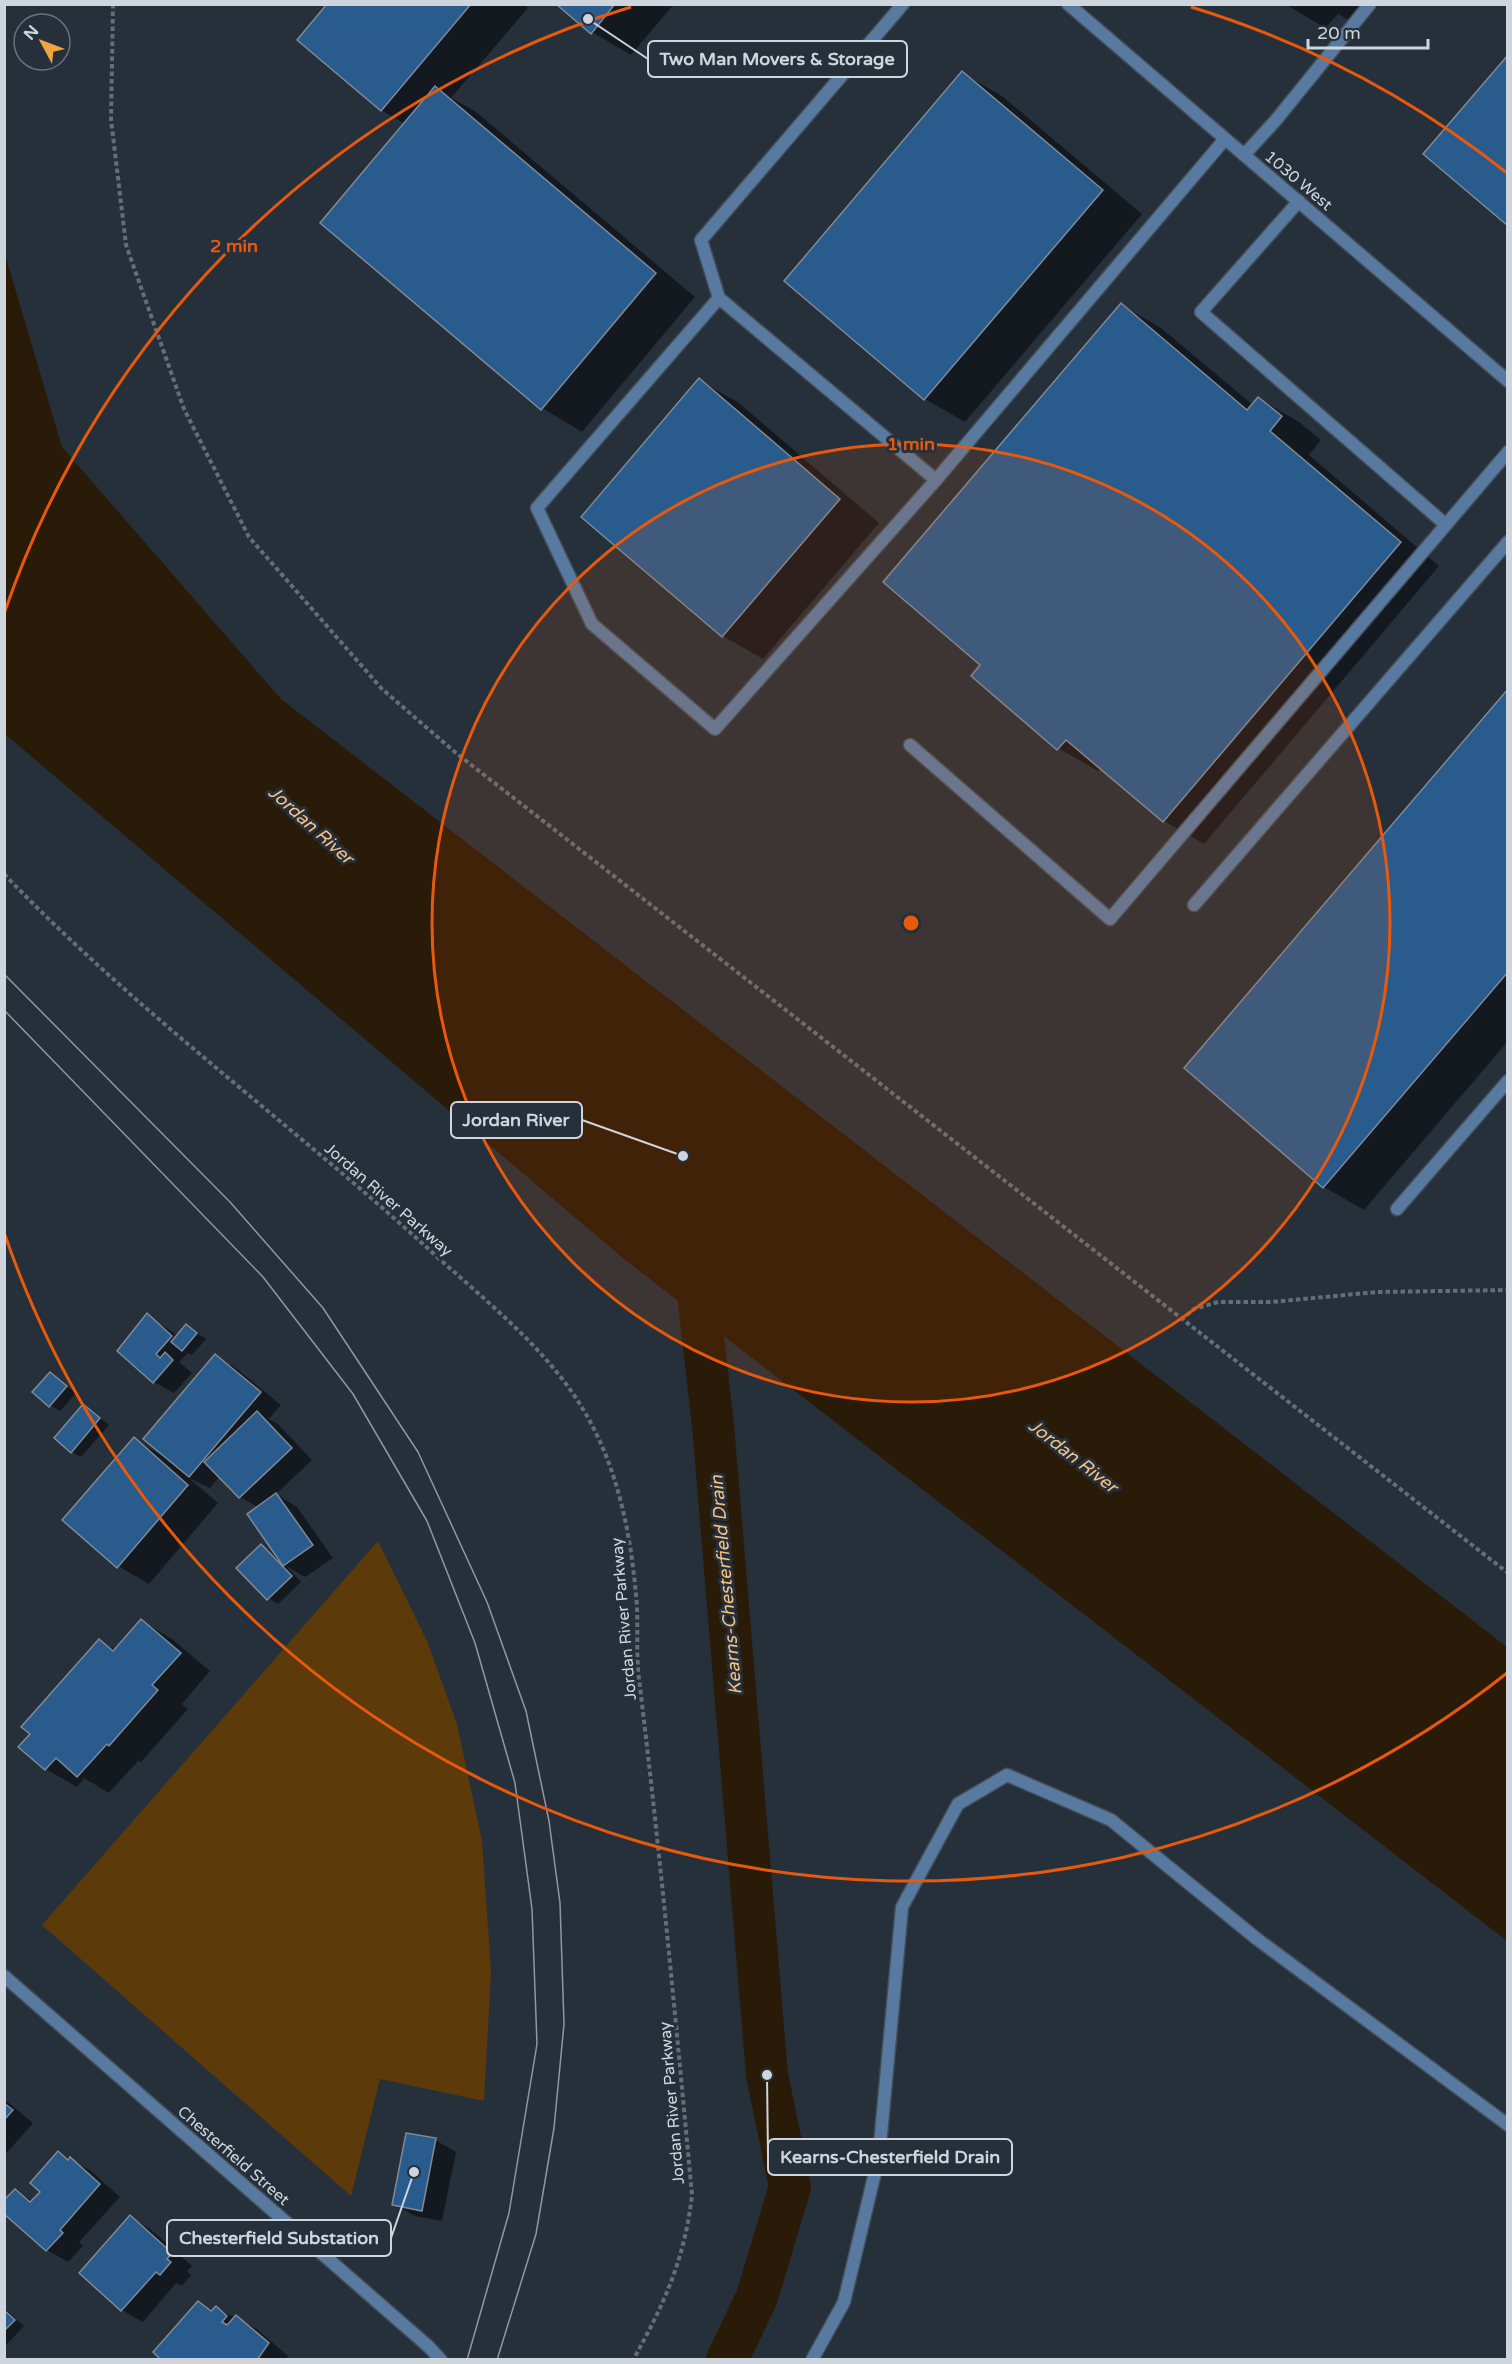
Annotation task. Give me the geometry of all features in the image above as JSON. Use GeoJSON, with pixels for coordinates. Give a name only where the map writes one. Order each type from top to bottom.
{"type":"FeatureCollection","features":[{"type":"Feature","properties":{"kind":"street"},"geometry":{"type":"LineString","coordinates":[[903,4],[701,240],[719,298],[936,480]]}},
{"type":"Feature","properties":{"kind":"street","name":"1030 West"},"geometry":{"type":"LineString","coordinates":[[1068,4],[1508,381]]}},
{"type":"Feature","properties":{"kind":"street"},"geometry":{"type":"LineString","coordinates":[[1244,155],[1370,4]]}},
{"type":"Feature","properties":{"kind":"street"},"geometry":{"type":"LineString","coordinates":[[719,298],[537,508],[592,624],[715,729],[936,480],[1225,139]]}},
{"type":"Feature","properties":{"kind":"street"},"geometry":{"type":"LineString","coordinates":[[1299,201],[1201,312],[1445,524]]}},
{"type":"Feature","properties":{"kind":"street"},"geometry":{"type":"LineString","coordinates":[[910,745],[1110,919],[1508,452]]}},
{"type":"Feature","properties":{"kind":"street"},"geometry":{"type":"LineString","coordinates":[[1194,905],[1508,542]]}},
{"type":"Feature","properties":{"kind":"street"},"geometry":{"type":"LineString","coordinates":[[1397,1209],[1508,1081]]}},
{"type":"Feature","properties":{"kind":"street"},"geometry":{"type":"LineString","coordinates":[[812,2360],[844,2301],[879,2156],[902,1907],[958,1804],[1007,1775],[1111,1820],[1257,1939],[1508,2125]]}},
{"type":"Feature","properties":{"kind":"street","name":"Chesterfield Street"},"geometry":{"type":"LineString","coordinates":[[4,1976],[429,2347],[441,2360]]}},
{"type":"Feature","properties":{"kind":"path"},"geometry":{"type":"LineString","coordinates":[[113,4],[111,119],[126,245],[184,409],[249,537],[382,689],[456,753],[1508,1573]]}},
{"type":"Feature","properties":{"kind":"path","name":"Jordan River Parkway"},"geometry":{"type":"LineString","coordinates":[[4,874],[110,978],[384,1209],[533,1347],[574,1395],[600,1440],[615,1475],[624,1509],[637,1608],[637,1657],[660,1850],[692,2195],[688,2232],[677,2270],[652,2326],[633,2360]]}},
{"type":"Feature","properties":{"kind":"path"},"geometry":{"type":"LineString","coordinates":[[1181,1320],[1194,1309],[1218,1302],[1272,1302],[1377,1292],[1508,1290]]}},
{"type":"Feature","properties":{"kind":"shaded area"},"geometry":{"type":"Polygon","coordinates":[[[378,1541],[427,1641],[457,1724],[482,1841],[491,1971],[484,2101],[380,2079],[351,2196],[42,1925],[378,1541]]]}},
{"type":"Feature","properties":{"kind":"water"},"geometry":{"type":"Polygon","coordinates":[[[4,251],[62,447],[281,699],[1507,1647],[1507,1941],[624,1259],[5,734],[4,251]]]}},
{"type":"Feature","properties":{"kind":"building"},"geometry":{"type":"Polygon","coordinates":[[[327,4],[471,4],[381,111],[297,40],[327,4]]]}},
{"type":"Feature","properties":{"kind":"building"},"geometry":{"type":"Polygon","coordinates":[[[556,4],[615,4],[591,34],[556,4]]]}},
{"type":"Feature","properties":{"kind":"building"},"geometry":{"type":"Polygon","coordinates":[[[1508,55],[1508,226],[1423,154],[1508,55]]]}},
{"type":"Feature","properties":{"kind":"building"},"geometry":{"type":"Polygon","coordinates":[[[962,71],[1103,190],[924,400],[784,281],[962,71]]]}},
{"type":"Feature","properties":{"kind":"building"},"geometry":{"type":"Polygon","coordinates":[[[435,86],[656,273],[541,410],[320,223],[435,86]]]}},
{"type":"Feature","properties":{"kind":"building"},"geometry":{"type":"Polygon","coordinates":[[[1121,303],[1247,410],[1258,397],[1282,416],[1270,431],[1401,542],[1163,822],[1066,740],[1057,750],[971,676],[980,665],[883,582],[1121,303]]]}},
{"type":"Feature","properties":{"kind":"building"},"geometry":{"type":"Polygon","coordinates":[[[699,378],[840,499],[722,637],[581,517],[699,378]]]}},
{"type":"Feature","properties":{"kind":"building"},"geometry":{"type":"Polygon","coordinates":[[[1508,689],[1508,972],[1323,1188],[1184,1068],[1508,689]]]}},
{"type":"Feature","properties":{"kind":"building"},"geometry":{"type":"Polygon","coordinates":[[[147,1313],[172,1336],[156,1354],[160,1358],[165,1352],[173,1360],[153,1383],[117,1351],[147,1313]]]}},
{"type":"Feature","properties":{"kind":"building"},"geometry":{"type":"Polygon","coordinates":[[[186,1324],[197,1333],[182,1351],[171,1342],[186,1324]]]}},
{"type":"Feature","properties":{"kind":"building"},"geometry":{"type":"Polygon","coordinates":[[[215,1354],[261,1392],[189,1477],[143,1439],[215,1354]]]}},
{"type":"Feature","properties":{"kind":"building"},"geometry":{"type":"Polygon","coordinates":[[[50,1372],[67,1386],[49,1407],[32,1392],[50,1372]]]}},
{"type":"Feature","properties":{"kind":"building"},"geometry":{"type":"Polygon","coordinates":[[[83,1404],[100,1418],[71,1453],[54,1438],[83,1404]]]}},
{"type":"Feature","properties":{"kind":"building"},"geometry":{"type":"Polygon","coordinates":[[[257,1411],[292,1448],[239,1498],[204,1462],[257,1411]]]}},
{"type":"Feature","properties":{"kind":"building"},"geometry":{"type":"Polygon","coordinates":[[[134,1437],[188,1485],[117,1568],[62,1520],[134,1437]]]}},
{"type":"Feature","properties":{"kind":"building"},"geometry":{"type":"Polygon","coordinates":[[[276,1493],[313,1545],[283,1566],[247,1514],[276,1493]]]}},
{"type":"Feature","properties":{"kind":"building"},"geometry":{"type":"Polygon","coordinates":[[[261,1544],[292,1576],[267,1600],[236,1568],[261,1544]]]}},
{"type":"Feature","properties":{"kind":"building"},"geometry":{"type":"Polygon","coordinates":[[[141,1619],[181,1653],[152,1685],[158,1690],[109,1746],[107,1744],[77,1777],[56,1758],[45,1770],[18,1747],[30,1734],[21,1727],[99,1639],[113,1651],[141,1619]]]}},
{"type":"Feature","properties":{"kind":"building"},"geometry":{"type":"Polygon","coordinates":[[[4,2103],[13,2110],[4,2120],[4,2103]]]}},
{"type":"Feature","properties":{"kind":"building"},"geometry":{"type":"Polygon","coordinates":[[[406,2133],[436,2138],[422,2211],[392,2205],[406,2133]]]}},
{"type":"Feature","properties":{"kind":"building"},"geometry":{"type":"Polygon","coordinates":[[[58,2151],[68,2160],[70,2157],[100,2184],[60,2230],[63,2233],[46,2251],[4,2214],[4,2200],[15,2189],[30,2202],[40,2192],[30,2183],[58,2151]]]}},
{"type":"Feature","properties":{"kind":"building"},"geometry":{"type":"Polygon","coordinates":[[[130,2215],[172,2253],[167,2259],[171,2262],[160,2275],[156,2272],[121,2311],[79,2273],[130,2215]]]}},
{"type":"Feature","properties":{"kind":"building"},"geometry":{"type":"Polygon","coordinates":[[[198,2301],[211,2311],[216,2306],[227,2316],[222,2322],[227,2325],[236,2315],[269,2343],[257,2360],[161,2360],[153,2352],[198,2301]]]}},
{"type":"Feature","properties":{"kind":"building"},"geometry":{"type":"Polygon","coordinates":[[[4,2310],[15,2320],[4,2331],[4,2310]]]}},
{"type":"Feature","properties":{"kind":"waterway","name":"Kearns-Chesterfield Drain"},"geometry":{"type":"LineString","coordinates":[[694,1259],[713,1425],[767,2075],[790,2187],[757,2297],[727,2360]]}},
{"type":"Feature","properties":{"kind":"tram line"},"geometry":{"type":"LineString","coordinates":[[4,974],[230,1202],[323,1308],[418,1452],[487,1602],[526,1711],[549,1821],[560,1903],[564,2024],[554,2128],[536,2234],[497,2360]]}},
{"type":"Feature","properties":{"kind":"tram line"},"geometry":{"type":"LineString","coordinates":[[4,1010],[263,1277],[353,1394],[427,1521],[475,1643],[515,1783],[532,1909],[537,2044],[509,2213],[467,2360]]}},
{"type":"Feature","properties":{"kind":"place","name":"Two Man Movers & Storage"},"geometry":{"type":"Point","coordinates":[588,19]}},
{"type":"Feature","properties":{"kind":"place","name":"Jordan River"},"geometry":{"type":"Point","coordinates":[683,1156]}},
{"type":"Feature","properties":{"kind":"place","name":"Kearns-Chesterfield Drain"},"geometry":{"type":"Point","coordinates":[767,2075]}},
{"type":"Feature","properties":{"kind":"place","name":"Chesterfield Substation"},"geometry":{"type":"Point","coordinates":[414,2172]}}]}
